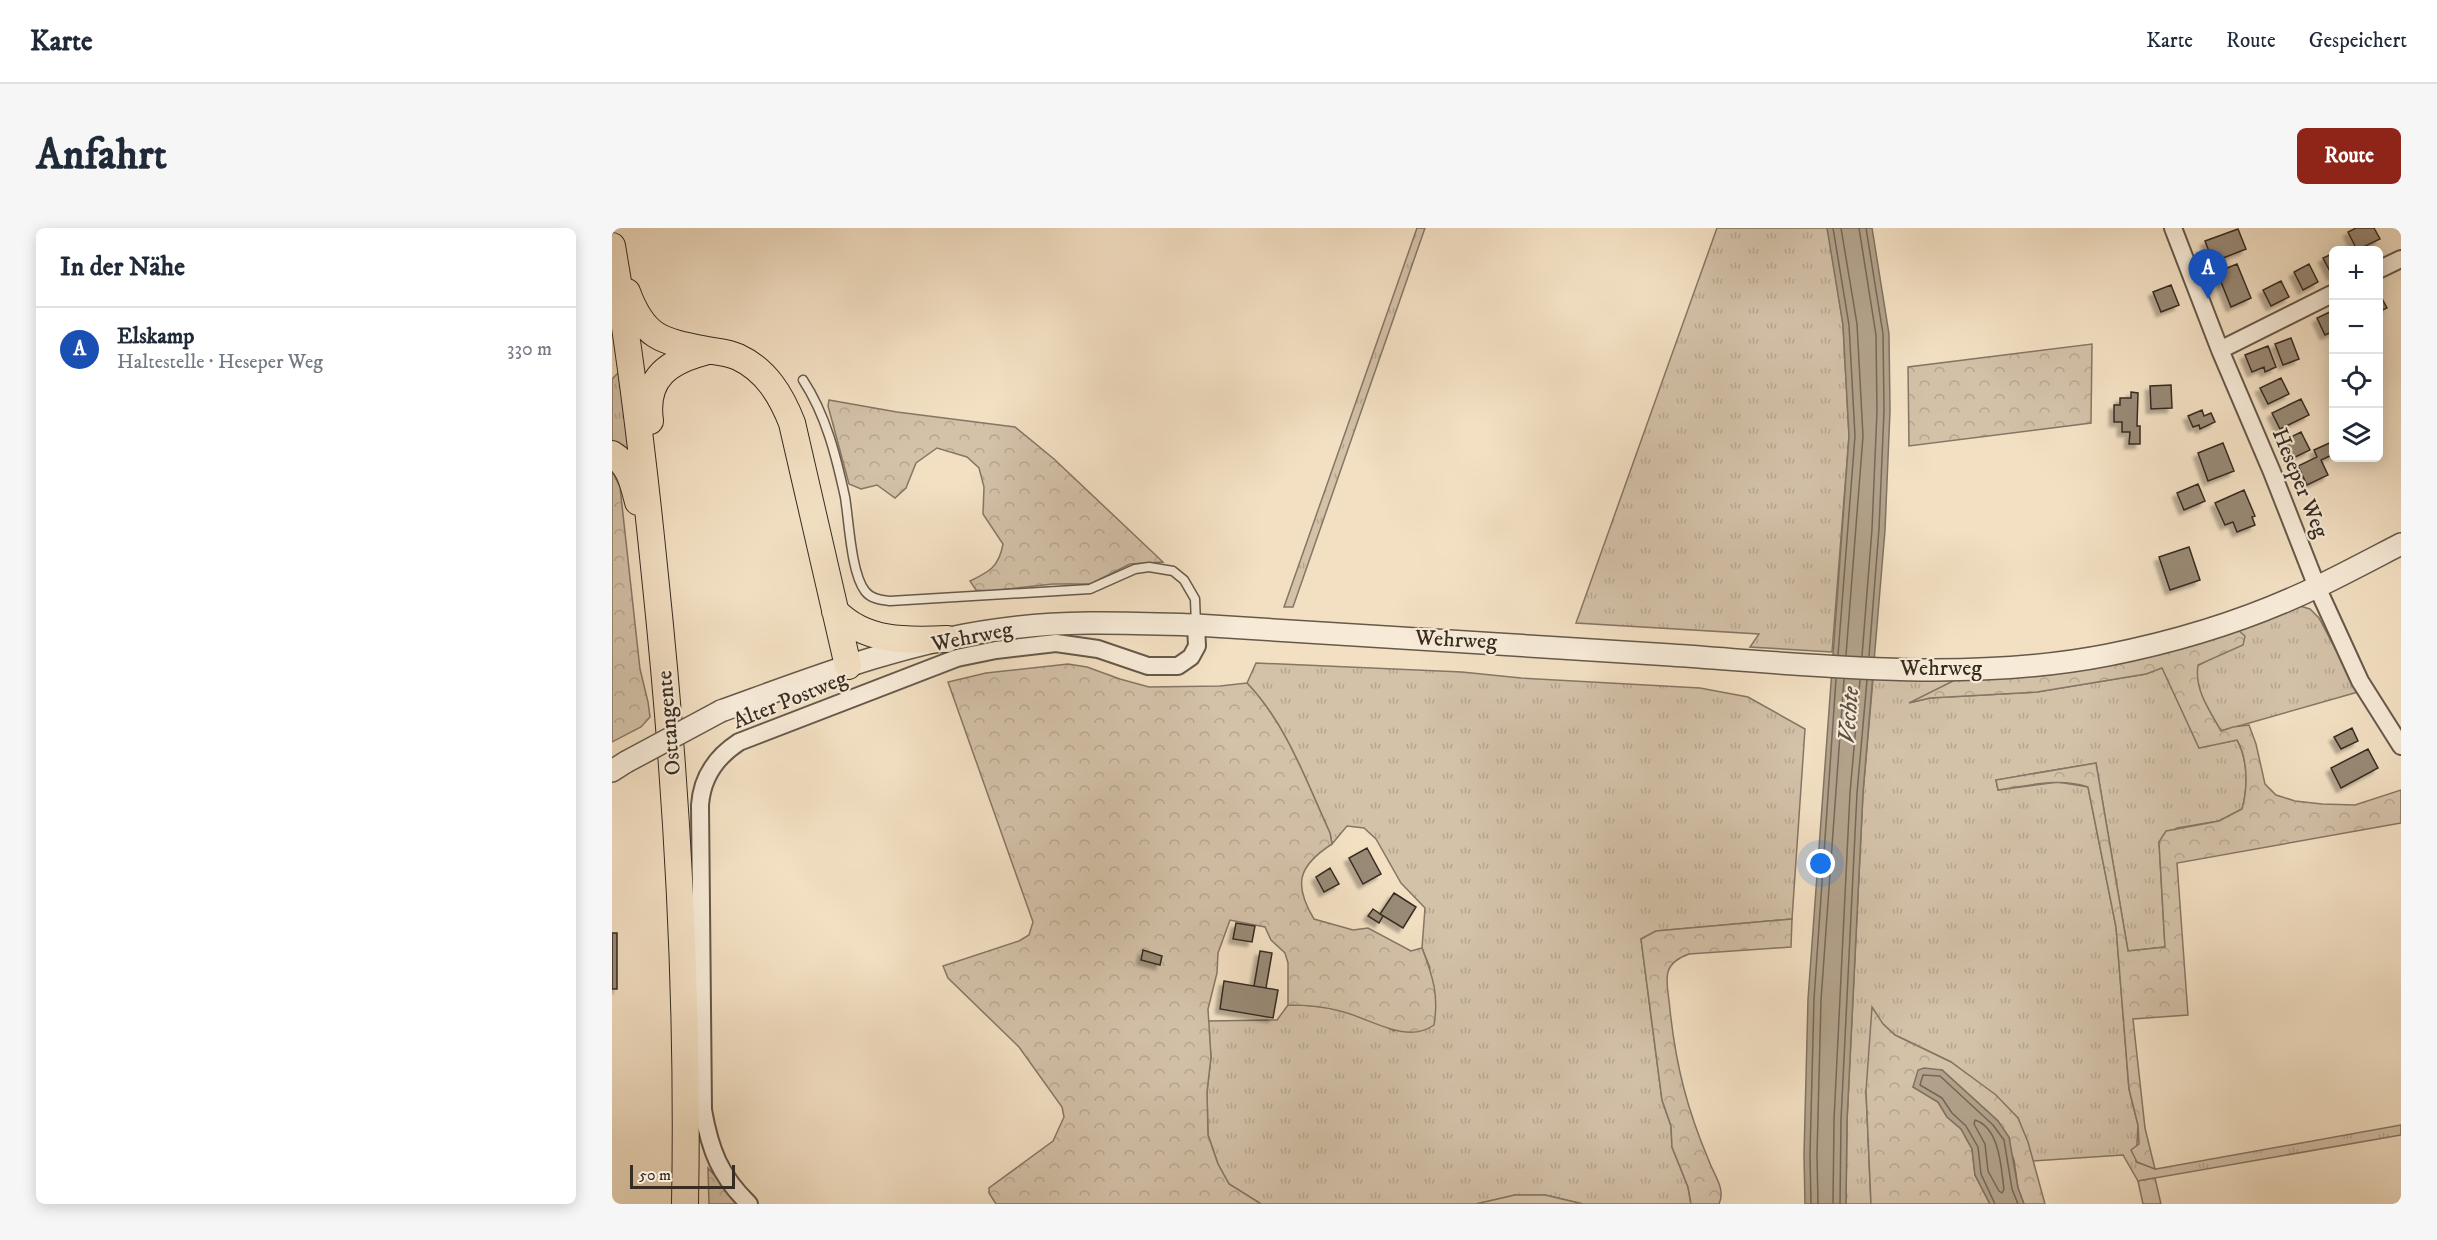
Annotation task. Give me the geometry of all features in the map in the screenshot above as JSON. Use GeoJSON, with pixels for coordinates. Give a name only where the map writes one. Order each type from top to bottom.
{"type":"FeatureCollection","features":[{"type":"Feature","properties":{"kind":"main road"},"geometry":{"type":"LineString","coordinates":[[612,347],[613,252]]}},
{"type":"Feature","properties":{"kind":"main road"},"geometry":{"type":"LineString","coordinates":[[613,252],[634,309],[646,328],[657,336],[738,357],[757,369],[771,383],[784,403],[792,423],[848,666]]}},
{"type":"Feature","properties":{"kind":"main road","name":"Osttangente"},"geometry":{"type":"LineString","coordinates":[[613,252],[649,502],[667,687],[677,821],[686,1204]]}},
{"type":"Feature","properties":{"kind":"main road"},"geometry":{"type":"LineString","coordinates":[[649,502],[653,442],[648,408],[650,390],[661,374],[674,363],[710,351]]}},
{"type":"Feature","properties":{"kind":"main road"},"geometry":{"type":"LineString","coordinates":[[612,454],[626,468],[634,481],[654,560]]}},
{"type":"Feature","properties":{"kind":"main road"},"geometry":{"type":"LineString","coordinates":[[835,611],[846,623],[862,632],[909,641],[947,639]]}},
{"type":"Feature","properties":{"kind":"street","name":"Heseper Weg"},"geometry":{"type":"LineString","coordinates":[[2173,228],[2317,587],[2360,681],[2401,746]]}},
{"type":"Feature","properties":{"kind":"street"},"geometry":{"type":"LineString","coordinates":[[2383,268],[2401,259]]}},
{"type":"Feature","properties":{"kind":"street"},"geometry":{"type":"LineString","coordinates":[[2220,350],[2329,296]]}},
{"type":"Feature","properties":{"kind":"street","name":"Wehrweg"},"geometry":{"type":"LineString","coordinates":[[619,767],[721,711],[848,666],[947,639],[995,630],[1051,624],[1196,625],[1806,664],[1889,668],[2009,667],[2108,655],[2239,619],[2317,587],[2401,544]]}},
{"type":"Feature","properties":{"kind":"street","name":"Alter Postweg"},"geometry":{"type":"LineString","coordinates":[[749,1204],[732,1187],[723,1172],[707,1132],[703,1110],[700,805],[701,796],[713,765],[724,752],[739,742],[957,658],[996,650],[1056,643],[1098,650],[1148,666],[1178,666],[1191,657],[1197,646],[1196,625]]}},
{"type":"Feature","properties":{"kind":"lane"},"geometry":{"type":"LineString","coordinates":[[803,380],[817,403],[829,433],[844,495],[856,570],[869,596],[877,599],[905,600],[1090,589],[1136,568],[1149,567],[1173,571],[1184,579],[1195,599],[1196,625]]}},
{"type":"Feature","properties":{"kind":"green space"},"geometry":{"type":"Polygon","coordinates":[[[1417,228],[1425,228],[1293,607],[1284,607],[1417,228]]]}},
{"type":"Feature","properties":{"kind":"green space"},"geometry":{"type":"Polygon","coordinates":[[[1717,228],[1827,228],[1829,234],[1843,325],[1849,436],[1832,652],[1750,647],[1759,634],[1576,623],[1717,228]]]}},
{"type":"Feature","properties":{"kind":"green space"},"geometry":{"type":"Polygon","coordinates":[[[2092,344],[2091,423],[1909,446],[1908,367],[2092,344]]]}},
{"type":"Feature","properties":{"kind":"green space"},"geometry":{"type":"Polygon","coordinates":[[[618,373],[621,376],[632,455],[612,447],[612,379],[618,373]]]}},
{"type":"Feature","properties":{"kind":"green space"},"geometry":{"type":"Polygon","coordinates":[[[829,400],[897,412],[1015,427],[1054,459],[1163,562],[1130,564],[1090,584],[1053,584],[990,591],[976,590],[970,581],[992,568],[999,558],[1003,544],[983,514],[984,487],[979,468],[967,457],[937,448],[916,463],[906,488],[895,498],[877,485],[861,489],[849,484],[828,406],[829,400]]]}},
{"type":"Feature","properties":{"kind":"green space"},"geometry":{"type":"Polygon","coordinates":[[[612,471],[620,487],[640,669],[650,717],[641,727],[612,742],[612,471]]]}},
{"type":"Feature","properties":{"kind":"green space"},"geometry":{"type":"Polygon","coordinates":[[[2300,606],[2310,609],[2319,618],[2358,692],[2221,731],[2200,692],[2197,666],[2212,658],[2238,630],[2300,606]]]}},
{"type":"Feature","properties":{"kind":"green space"},"geometry":{"type":"Polygon","coordinates":[[[2238,630],[2245,636],[2243,645],[2198,665],[2198,683],[2204,700],[2221,731],[2249,725],[2265,784],[2276,795],[2295,801],[2322,804],[2355,805],[2401,790],[2401,823],[2177,863],[2188,1015],[2133,1019],[2145,1128],[2155,1169],[2137,1162],[2131,1150],[2139,1144],[2138,1125],[2129,1089],[2116,927],[2088,787],[2055,782],[1998,790],[1996,780],[2096,763],[2128,951],[2165,947],[2159,842],[2166,831],[2219,821],[2242,809],[2246,774],[2241,748],[2237,740],[2199,748],[2162,668],[2146,674],[2037,692],[1930,698],[1909,703],[1961,677],[2026,676],[2092,669],[2238,630]]]}},
{"type":"Feature","properties":{"kind":"green space"},"geometry":{"type":"Polygon","coordinates":[[[1256,663],[1462,672],[1521,678],[1700,688],[1748,697],[1805,729],[1792,919],[1656,931],[1641,939],[1662,1100],[1671,1126],[1672,1147],[1688,1187],[1691,1204],[1583,1204],[1545,1195],[1515,1195],[1476,1204],[1261,1204],[1229,1184],[1218,1164],[1208,1135],[1207,1092],[1211,1057],[1208,1021],[1277,1020],[1288,1005],[1302,1005],[1343,1011],[1369,1019],[1394,1031],[1430,968],[1422,948],[1425,908],[1401,883],[1376,839],[1364,828],[1347,826],[1332,844],[1330,833],[1285,735],[1261,699],[1247,683],[1256,663]]]}},
{"type":"Feature","properties":{"kind":"green space"},"geometry":{"type":"Polygon","coordinates":[[[1068,664],[1087,667],[1149,687],[1220,686],[1247,683],[1261,699],[1285,735],[1330,833],[1332,844],[1312,860],[1302,877],[1303,896],[1314,919],[1353,930],[1368,928],[1411,951],[1422,948],[1426,958],[1435,995],[1434,1025],[1412,1032],[1400,1031],[1333,1009],[1288,1005],[1288,963],[1285,953],[1271,940],[1265,927],[1230,920],[1218,953],[1217,973],[1208,1009],[1211,1057],[1207,1092],[1208,1135],[1218,1164],[1229,1184],[1261,1204],[996,1204],[989,1193],[989,1188],[1053,1141],[1064,1117],[1062,1107],[1019,1047],[948,978],[943,966],[1019,941],[1029,935],[1033,922],[948,682],[986,673],[1068,664]]]}},
{"type":"Feature","properties":{"kind":"green space"},"geometry":{"type":"Polygon","coordinates":[[[2162,667],[2199,748],[2237,740],[2241,748],[2246,774],[2242,809],[2219,821],[2177,828],[2159,842],[2165,947],[2128,951],[2096,763],[1996,780],[1998,790],[2058,782],[2088,787],[2116,927],[2129,1089],[2138,1125],[2136,1162],[2156,1169],[2401,1125],[2401,1135],[2138,1181],[2123,1155],[2033,1161],[2018,1118],[1951,1062],[1895,1035],[1883,1024],[1866,1091],[1871,1204],[1846,1204],[1847,1121],[1863,793],[1873,679],[1961,677],[1913,702],[1930,698],[2037,692],[2146,674],[2162,667]]]}},
{"type":"Feature","properties":{"kind":"green space"},"geometry":{"type":"Polygon","coordinates":[[[1792,919],[1791,947],[1689,954],[1679,958],[1669,969],[1667,983],[1679,1069],[1694,1123],[1721,1193],[1719,1204],[1691,1204],[1688,1187],[1672,1147],[1671,1126],[1662,1100],[1641,939],[1656,931],[1792,919]]]}},
{"type":"Feature","properties":{"kind":"green space"},"geometry":{"type":"Polygon","coordinates":[[[1872,1007],[1883,1024],[1895,1035],[1951,1062],[1996,1095],[2018,1118],[2028,1142],[2045,1204],[2024,1204],[2018,1188],[2014,1160],[1998,1121],[1942,1070],[1913,1087],[1938,1102],[1947,1117],[1961,1129],[1972,1149],[1975,1175],[1990,1204],[1871,1204],[1866,1091],[1872,1007]]]}},
{"type":"Feature","properties":{"kind":"green space"},"geometry":{"type":"Polygon","coordinates":[[[708,1168],[740,1204],[709,1204],[708,1168]]]}},
{"type":"Feature","properties":{"kind":"green space"},"geometry":{"type":"Polygon","coordinates":[[[2155,1178],[2161,1204],[2143,1204],[2138,1181],[2155,1178]]]}},
{"type":"Feature","properties":{"kind":"green space"},"geometry":{"type":"Polygon","coordinates":[[[1515,1195],[1545,1195],[1583,1204],[1476,1204],[1515,1195]]]}},
{"type":"Feature","properties":{"kind":"water","name":"Vechte"},"geometry":{"type":"Polygon","coordinates":[[[1827,228],[1872,228],[1889,334],[1890,411],[1885,530],[1863,793],[1847,1121],[1846,1204],[1805,1204],[1808,999],[1849,436],[1843,325],[1827,228]]]}},
{"type":"Feature","properties":{"kind":"water"},"geometry":{"type":"Polygon","coordinates":[[[1924,1068],[1942,1070],[1998,1121],[2009,1137],[2018,1188],[2024,1204],[1990,1204],[1975,1175],[1972,1149],[1961,1129],[1947,1117],[1938,1102],[1913,1087],[1918,1070],[1924,1068]]]}},
{"type":"Feature","properties":{"kind":"building"},"geometry":{"type":"Polygon","coordinates":[[[2356,228],[2374,228],[2380,239],[2365,246],[2355,246],[2348,232],[2356,228]]]}},
{"type":"Feature","properties":{"kind":"building"},"geometry":{"type":"Polygon","coordinates":[[[2238,229],[2246,249],[2213,262],[2205,241],[2238,229]]]}},
{"type":"Feature","properties":{"kind":"building"},"geometry":{"type":"Polygon","coordinates":[[[2329,255],[2329,269],[2323,258],[2329,255]]]}},
{"type":"Feature","properties":{"kind":"building"},"geometry":{"type":"Polygon","coordinates":[[[2237,264],[2251,298],[2231,307],[2217,272],[2237,264]]]}},
{"type":"Feature","properties":{"kind":"building"},"geometry":{"type":"Polygon","coordinates":[[[2309,264],[2318,282],[2303,290],[2294,272],[2309,264]]]}},
{"type":"Feature","properties":{"kind":"building"},"geometry":{"type":"Polygon","coordinates":[[[2281,281],[2289,297],[2271,306],[2263,290],[2281,281]]]}},
{"type":"Feature","properties":{"kind":"building"},"geometry":{"type":"Polygon","coordinates":[[[2171,285],[2179,305],[2161,312],[2153,292],[2171,285]]]}},
{"type":"Feature","properties":{"kind":"building"},"geometry":{"type":"Polygon","coordinates":[[[2329,312],[2329,333],[2325,335],[2317,318],[2329,312]]]}},
{"type":"Feature","properties":{"kind":"building"},"geometry":{"type":"Polygon","coordinates":[[[2291,338],[2299,359],[2283,365],[2275,344],[2291,338]]]}},
{"type":"Feature","properties":{"kind":"building"},"geometry":{"type":"Polygon","coordinates":[[[2268,346],[2276,367],[2265,372],[2264,367],[2252,372],[2245,355],[2268,346]]]}},
{"type":"Feature","properties":{"kind":"building"},"geometry":{"type":"Polygon","coordinates":[[[2281,378],[2289,394],[2268,404],[2260,388],[2281,378]]]}},
{"type":"Feature","properties":{"kind":"building"},"geometry":{"type":"Polygon","coordinates":[[[2171,385],[2172,408],[2151,409],[2150,386],[2171,385]]]}},
{"type":"Feature","properties":{"kind":"building"},"geometry":{"type":"Polygon","coordinates":[[[2131,392],[2138,393],[2137,426],[2140,426],[2140,444],[2129,444],[2130,432],[2122,432],[2122,422],[2114,422],[2114,405],[2120,405],[2120,398],[2131,398],[2131,392]]]}},
{"type":"Feature","properties":{"kind":"building"},"geometry":{"type":"Polygon","coordinates":[[[2301,399],[2309,415],[2280,429],[2272,413],[2301,399]]]}},
{"type":"Feature","properties":{"kind":"building"},"geometry":{"type":"Polygon","coordinates":[[[2202,410],[2204,416],[2211,413],[2215,422],[2200,429],[2199,425],[2193,427],[2188,416],[2202,410]]]}},
{"type":"Feature","properties":{"kind":"building"},"geometry":{"type":"Polygon","coordinates":[[[2301,432],[2310,450],[2291,459],[2283,441],[2301,432]]]}},
{"type":"Feature","properties":{"kind":"building"},"geometry":{"type":"Polygon","coordinates":[[[2223,443],[2234,471],[2208,481],[2198,453],[2223,443]]]}},
{"type":"Feature","properties":{"kind":"building"},"geometry":{"type":"Polygon","coordinates":[[[2329,443],[2329,456],[2321,460],[2328,475],[2307,485],[2298,466],[2317,457],[2314,450],[2329,443]]]}},
{"type":"Feature","properties":{"kind":"building"},"geometry":{"type":"Polygon","coordinates":[[[2198,484],[2205,501],[2184,510],[2177,493],[2198,484]]]}},
{"type":"Feature","properties":{"kind":"building"},"geometry":{"type":"Polygon","coordinates":[[[2244,490],[2255,516],[2252,517],[2255,525],[2237,532],[2233,522],[2225,525],[2215,503],[2244,490]]]}},
{"type":"Feature","properties":{"kind":"building"},"geometry":{"type":"Polygon","coordinates":[[[2189,547],[2200,580],[2170,590],[2159,557],[2189,547]]]}},
{"type":"Feature","properties":{"kind":"building"},"geometry":{"type":"Polygon","coordinates":[[[2352,728],[2358,741],[2341,749],[2334,737],[2352,728]]]}},
{"type":"Feature","properties":{"kind":"building"},"geometry":{"type":"Polygon","coordinates":[[[2368,749],[2378,768],[2341,788],[2331,768],[2368,749]]]}},
{"type":"Feature","properties":{"kind":"building"},"geometry":{"type":"Polygon","coordinates":[[[1367,848],[1381,874],[1363,884],[1349,858],[1367,848]]]}},
{"type":"Feature","properties":{"kind":"building"},"geometry":{"type":"Polygon","coordinates":[[[1330,868],[1339,884],[1324,892],[1316,877],[1330,868]]]}},
{"type":"Feature","properties":{"kind":"building"},"geometry":{"type":"Polygon","coordinates":[[[1394,893],[1416,907],[1403,928],[1380,914],[1394,893]]]}},
{"type":"Feature","properties":{"kind":"building"},"geometry":{"type":"Polygon","coordinates":[[[1373,909],[1383,916],[1379,923],[1368,916],[1373,909]]]}},
{"type":"Feature","properties":{"kind":"building"},"geometry":{"type":"Polygon","coordinates":[[[1236,923],[1255,926],[1252,942],[1233,939],[1236,923]]]}},
{"type":"Feature","properties":{"kind":"building"},"geometry":{"type":"Polygon","coordinates":[[[612,933],[617,933],[617,989],[612,989],[612,933]]]}},
{"type":"Feature","properties":{"kind":"building"},"geometry":{"type":"Polygon","coordinates":[[[1143,950],[1162,956],[1160,965],[1141,960],[1143,950]]]}},
{"type":"Feature","properties":{"kind":"building"},"geometry":{"type":"Polygon","coordinates":[[[1260,951],[1272,953],[1266,988],[1254,986],[1260,951]]]}},
{"type":"Feature","properties":{"kind":"building"},"geometry":{"type":"Polygon","coordinates":[[[1224,981],[1278,990],[1273,1018],[1220,1009],[1224,981]]]}},
{"type":"Feature","properties":{"kind":"place","name":"Elskamp"},"geometry":{"type":"Point","coordinates":[2208,299]}}]}
